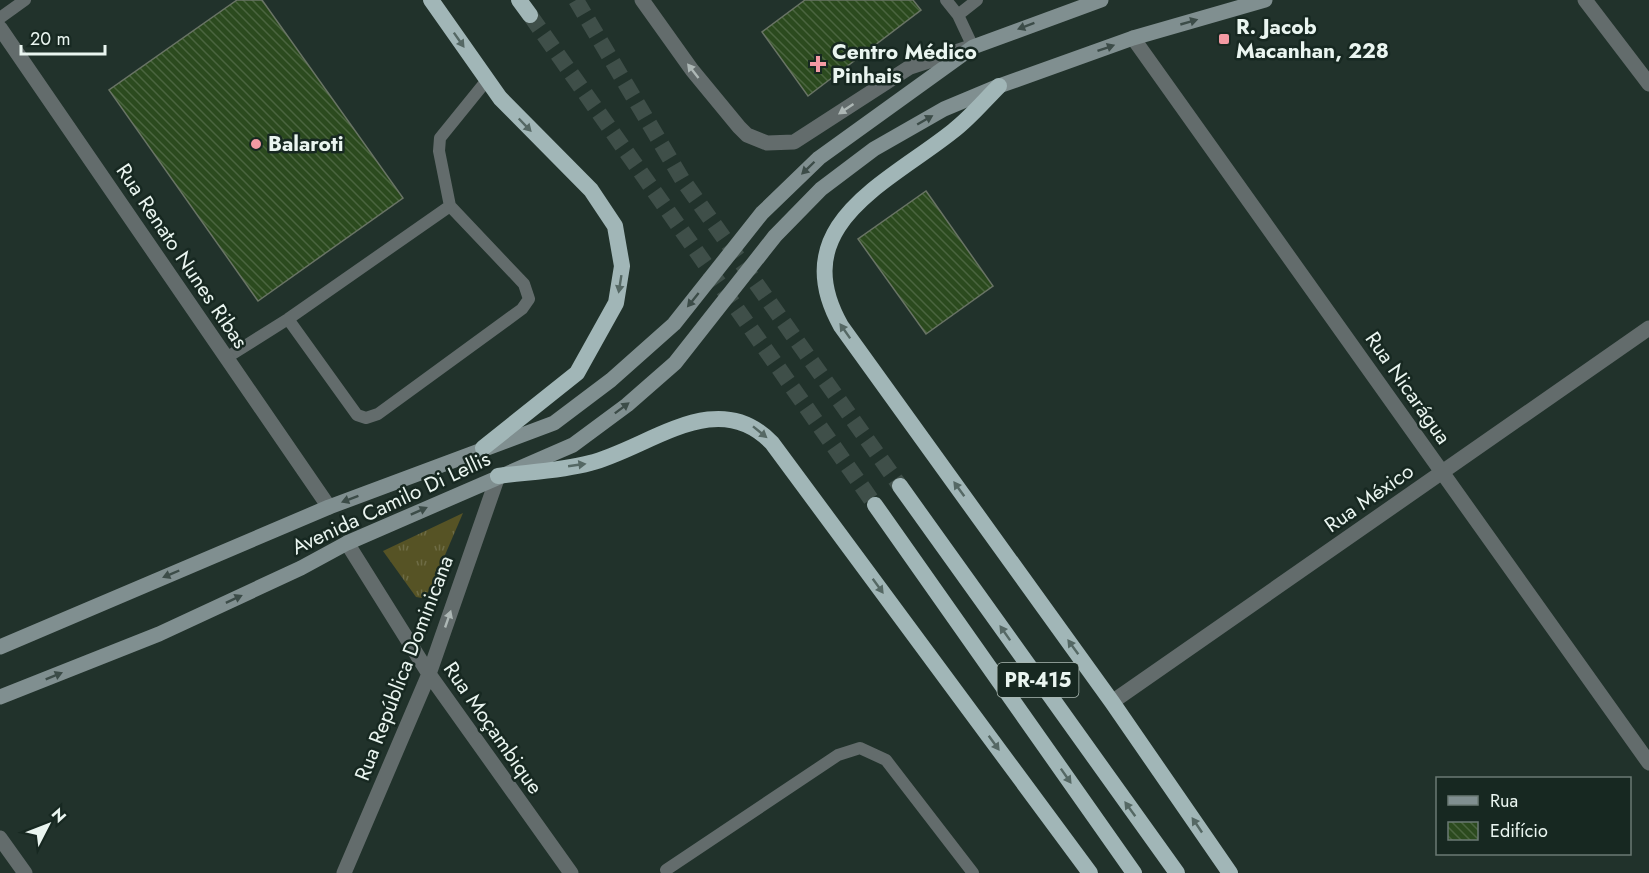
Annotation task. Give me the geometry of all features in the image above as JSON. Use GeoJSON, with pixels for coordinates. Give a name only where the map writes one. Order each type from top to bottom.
{"type":"FeatureCollection","features":[{"type":"Feature","properties":{"kind":"highway"},"geometry":{"type":"LineString","coordinates":[[431,0],[500,98],[591,190],[615,226],[622,266],[616,303],[577,373],[483,448]]}},
{"type":"Feature","properties":{"kind":"highway"},"geometry":{"type":"LineString","coordinates":[[519,0],[530,15]]}},
{"type":"Feature","properties":{"kind":"highway"},"geometry":{"type":"LineString","coordinates":[[999,86],[956,130],[849,210],[831,236],[826,250],[825,288],[830,307],[841,326],[1113,702],[1230,873]]}},
{"type":"Feature","properties":{"kind":"highway"},"geometry":{"type":"LineString","coordinates":[[498,476],[591,463],[666,430],[707,420],[738,420],[751,425],[772,443],[1090,873]]}},
{"type":"Feature","properties":{"kind":"highway","name":"PR-415"},"geometry":{"type":"LineString","coordinates":[[900,486],[1177,873]]}},
{"type":"Feature","properties":{"kind":"highway","name":"PR-415"},"geometry":{"type":"LineString","coordinates":[[875,505],[1134,873]]}},
{"type":"Feature","properties":{"kind":"main road","name":"Avenida Camilo Di Lellis"},"geometry":{"type":"LineString","coordinates":[[0,647],[329,507],[554,423],[611,380],[674,324],[762,213],[819,158],[973,47],[1101,0]]}},
{"type":"Feature","properties":{"kind":"main road","name":"Avenida Camilo Di Lellis"},"geometry":{"type":"LineString","coordinates":[[0,697],[159,634],[301,568],[347,543],[573,445],[627,405],[675,363],[775,236],[821,189],[874,149],[944,109],[999,86],[1133,38],[1265,0]]}},
{"type":"Feature","properties":{"kind":"street"},"geometry":{"type":"LineString","coordinates":[[642,0],[692,70],[739,128],[747,135],[767,144],[794,142],[910,67],[973,47]]}},
{"type":"Feature","properties":{"kind":"street"},"geometry":{"type":"LineString","coordinates":[[1585,0],[1649,84]]}},
{"type":"Feature","properties":{"kind":"street","name":"Rua Renato Nunes Ribas"},"geometry":{"type":"LineString","coordinates":[[0,28],[329,507]]}},
{"type":"Feature","properties":{"kind":"street","name":"Rua Nicarágua"},"geometry":{"type":"LineString","coordinates":[[1133,38],[1649,763]]}},
{"type":"Feature","properties":{"kind":"street","name":"Rua México"},"geometry":{"type":"LineString","coordinates":[[1113,702],[1649,328]]}},
{"type":"Feature","properties":{"kind":"street","name":"Rua República Dominicana"},"geometry":{"type":"LineString","coordinates":[[344,873],[429,674],[498,476]]}},
{"type":"Feature","properties":{"kind":"street","name":"Rua Moçambique"},"geometry":{"type":"LineString","coordinates":[[347,543],[429,674],[571,873]]}},
{"type":"Feature","properties":{"kind":"street"},"geometry":{"type":"LineString","coordinates":[[0,838],[25,873]]}},
{"type":"Feature","properties":{"kind":"lane"},"geometry":{"type":"LineString","coordinates":[[0,18],[25,0]]}},
{"type":"Feature","properties":{"kind":"lane"},"geometry":{"type":"LineString","coordinates":[[946,0],[958,15],[973,47]]}},
{"type":"Feature","properties":{"kind":"lane"},"geometry":{"type":"LineString","coordinates":[[958,15],[977,0]]}},
{"type":"Feature","properties":{"kind":"lane"},"geometry":{"type":"LineString","coordinates":[[288,319],[357,415],[366,418],[378,414],[522,309],[529,299],[524,284],[450,206],[439,151],[440,138],[487,80]]}},
{"type":"Feature","properties":{"kind":"lane"},"geometry":{"type":"LineString","coordinates":[[226,358],[288,319],[450,206]]}},
{"type":"Feature","properties":{"kind":"lane"},"geometry":{"type":"LineString","coordinates":[[666,870],[838,755],[860,748],[886,760],[973,873]]}},
{"type":"Feature","properties":{"kind":"green space"},"geometry":{"type":"Polygon","coordinates":[[[463,513],[430,590],[422,598],[416,597],[383,551],[463,513]]]}},
{"type":"Feature","properties":{"kind":"building","name":"Balaroti"},"geometry":{"type":"Polygon","coordinates":[[[237,0],[262,0],[403,198],[258,301],[109,90],[237,0]]]}},
{"type":"Feature","properties":{"kind":"building","name":"Centro Médico Pinhais"},"geometry":{"type":"Polygon","coordinates":[[[805,0],[913,0],[921,10],[808,96],[762,32],[805,0]]]}},
{"type":"Feature","properties":{"kind":"building"},"geometry":{"type":"Polygon","coordinates":[[[926,191],[993,286],[926,334],[858,239],[926,191]]]}},
{"type":"Feature","properties":{"kind":"tunnel"},"geometry":{"type":"LineString","coordinates":[[576,0],[682,179],[900,486]]}},
{"type":"Feature","properties":{"kind":"tunnel"},"geometry":{"type":"LineString","coordinates":[[530,15],[875,505]]}},
{"type":"Feature","properties":{"kind":"place","name":"R. Jacob Macanhan, 228"},"geometry":{"type":"Point","coordinates":[1224,39]}},
{"type":"Feature","properties":{"kind":"place","name":"Centro Médico Pinhais"},"geometry":{"type":"Point","coordinates":[818,64]}},
{"type":"Feature","properties":{"kind":"place","name":"Balaroti"},"geometry":{"type":"Point","coordinates":[256,144]}}]}
